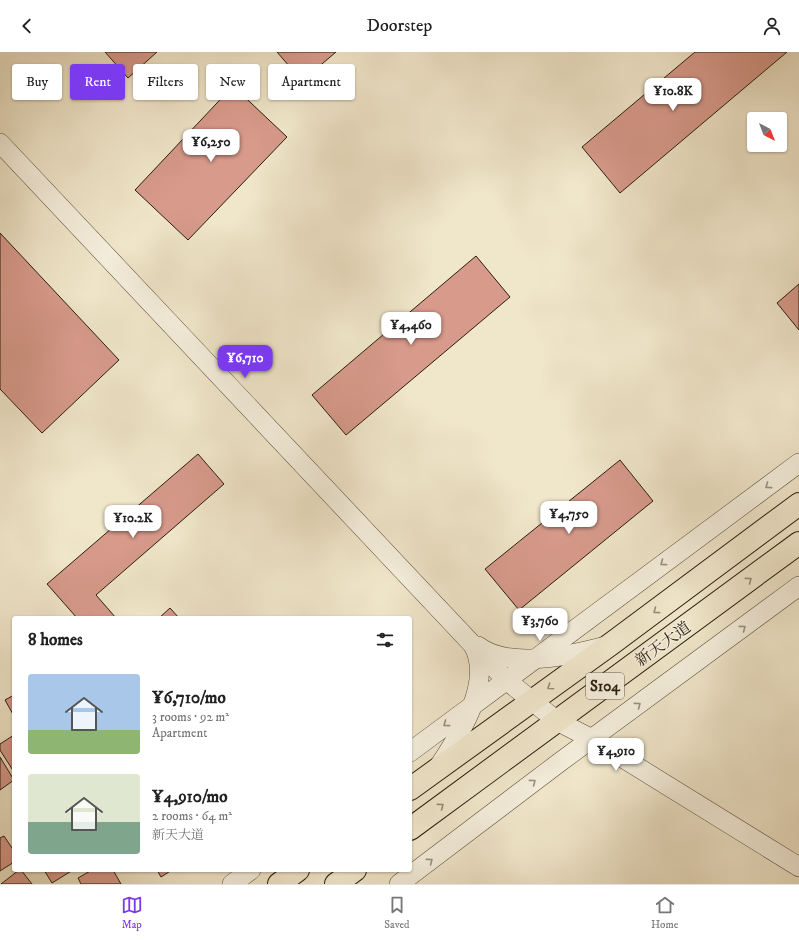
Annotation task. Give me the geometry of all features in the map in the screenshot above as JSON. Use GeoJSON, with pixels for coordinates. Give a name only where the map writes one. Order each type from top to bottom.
{"type":"FeatureCollection","features":[{"type":"Feature","properties":{"kind":"main road","name":"新天大道"},"geometry":{"type":"LineString","coordinates":[[412,788],[521,711],[532,700],[611,644],[799,504]]}},
{"type":"Feature","properties":{"kind":"main road","name":"新天大道"},"geometry":{"type":"LineString","coordinates":[[412,828],[799,543]]}},
{"type":"Feature","properties":{"kind":"main road"},"geometry":{"type":"LineString","coordinates":[[279,884],[295,872]]}},
{"type":"Feature","properties":{"kind":"main road"},"geometry":{"type":"LineString","coordinates":[[336,884],[352,872]]}},
{"type":"Feature","properties":{"kind":"street"},"geometry":{"type":"LineString","coordinates":[[0,144],[505,679],[557,721],[592,739],[799,867]]}},
{"type":"Feature","properties":{"kind":"street"},"geometry":{"type":"LineString","coordinates":[[412,750],[505,679],[799,463]]}},
{"type":"Feature","properties":{"kind":"street"},"geometry":{"type":"LineString","coordinates":[[398,884],[799,586]]}},
{"type":"Feature","properties":{"kind":"street"},"geometry":{"type":"LineString","coordinates":[[466,636],[480,648],[492,654],[534,659],[561,657],[611,644]]}},
{"type":"Feature","properties":{"kind":"street"},"geometry":{"type":"LineString","coordinates":[[436,770],[456,740],[473,704],[478,687],[479,664],[474,647],[466,636]]}},
{"type":"Feature","properties":{"kind":"street"},"geometry":{"type":"LineString","coordinates":[[232,884],[248,872]]}},
{"type":"Feature","properties":{"kind":"building"},"geometry":{"type":"Polygon","coordinates":[[[105,52],[157,52],[144,64],[133,64],[133,74],[128,78],[125,75],[125,64],[116,64],[105,52]]]}},
{"type":"Feature","properties":{"kind":"building"},"geometry":{"type":"Polygon","coordinates":[[[277,52],[336,52],[322,64],[287,64],[277,52]]]}},
{"type":"Feature","properties":{"kind":"building"},"geometry":{"type":"Polygon","coordinates":[[[695,52],[787,52],[620,193],[582,147],[695,52]]]}},
{"type":"Feature","properties":{"kind":"building"},"geometry":{"type":"Polygon","coordinates":[[[220,100],[248,100],[287,137],[188,240],[135,190],[220,100]]]}},
{"type":"Feature","properties":{"kind":"building"},"geometry":{"type":"Polygon","coordinates":[[[0,233],[119,360],[42,433],[0,389],[0,233]]]}},
{"type":"Feature","properties":{"kind":"building"},"geometry":{"type":"Polygon","coordinates":[[[476,256],[510,297],[346,435],[312,395],[476,256]]]}},
{"type":"Feature","properties":{"kind":"building"},"geometry":{"type":"Polygon","coordinates":[[[799,284],[799,330],[777,303],[799,284]]]}},
{"type":"Feature","properties":{"kind":"building"},"geometry":{"type":"Polygon","coordinates":[[[198,454],[224,484],[96,595],[114,616],[75,616],[47,584],[198,454]]]}},
{"type":"Feature","properties":{"kind":"building"},"geometry":{"type":"Polygon","coordinates":[[[620,460],[653,501],[519,610],[485,569],[620,460]]]}},
{"type":"Feature","properties":{"kind":"building"},"geometry":{"type":"Polygon","coordinates":[[[170,608],[177,616],[161,616],[170,608]]]}},
{"type":"Feature","properties":{"kind":"building"},"geometry":{"type":"Polygon","coordinates":[[[12,696],[12,712],[5,700],[12,696]]]}},
{"type":"Feature","properties":{"kind":"building"},"geometry":{"type":"Polygon","coordinates":[[[12,736],[12,769],[0,750],[0,744],[12,736]]]}},
{"type":"Feature","properties":{"kind":"building"},"geometry":{"type":"Polygon","coordinates":[[[0,757],[12,777],[12,781],[0,790],[0,757]]]}},
{"type":"Feature","properties":{"kind":"building"},"geometry":{"type":"Polygon","coordinates":[[[4,836],[12,848],[12,863],[0,871],[0,838],[4,836]]]}},
{"type":"Feature","properties":{"kind":"building"},"geometry":{"type":"Polygon","coordinates":[[[16,872],[23,872],[32,884],[1,884],[16,872]]]}},
{"type":"Feature","properties":{"kind":"building"},"geometry":{"type":"Polygon","coordinates":[[[45,872],[70,872],[52,883],[45,872]]]}},
{"type":"Feature","properties":{"kind":"building"},"geometry":{"type":"Polygon","coordinates":[[[88,872],[114,872],[121,884],[81,884],[78,878],[88,872]]]}},
{"type":"Feature","properties":{"kind":"building"},"geometry":{"type":"Polygon","coordinates":[[[158,872],[169,872],[161,877],[158,872]]]}}]}
